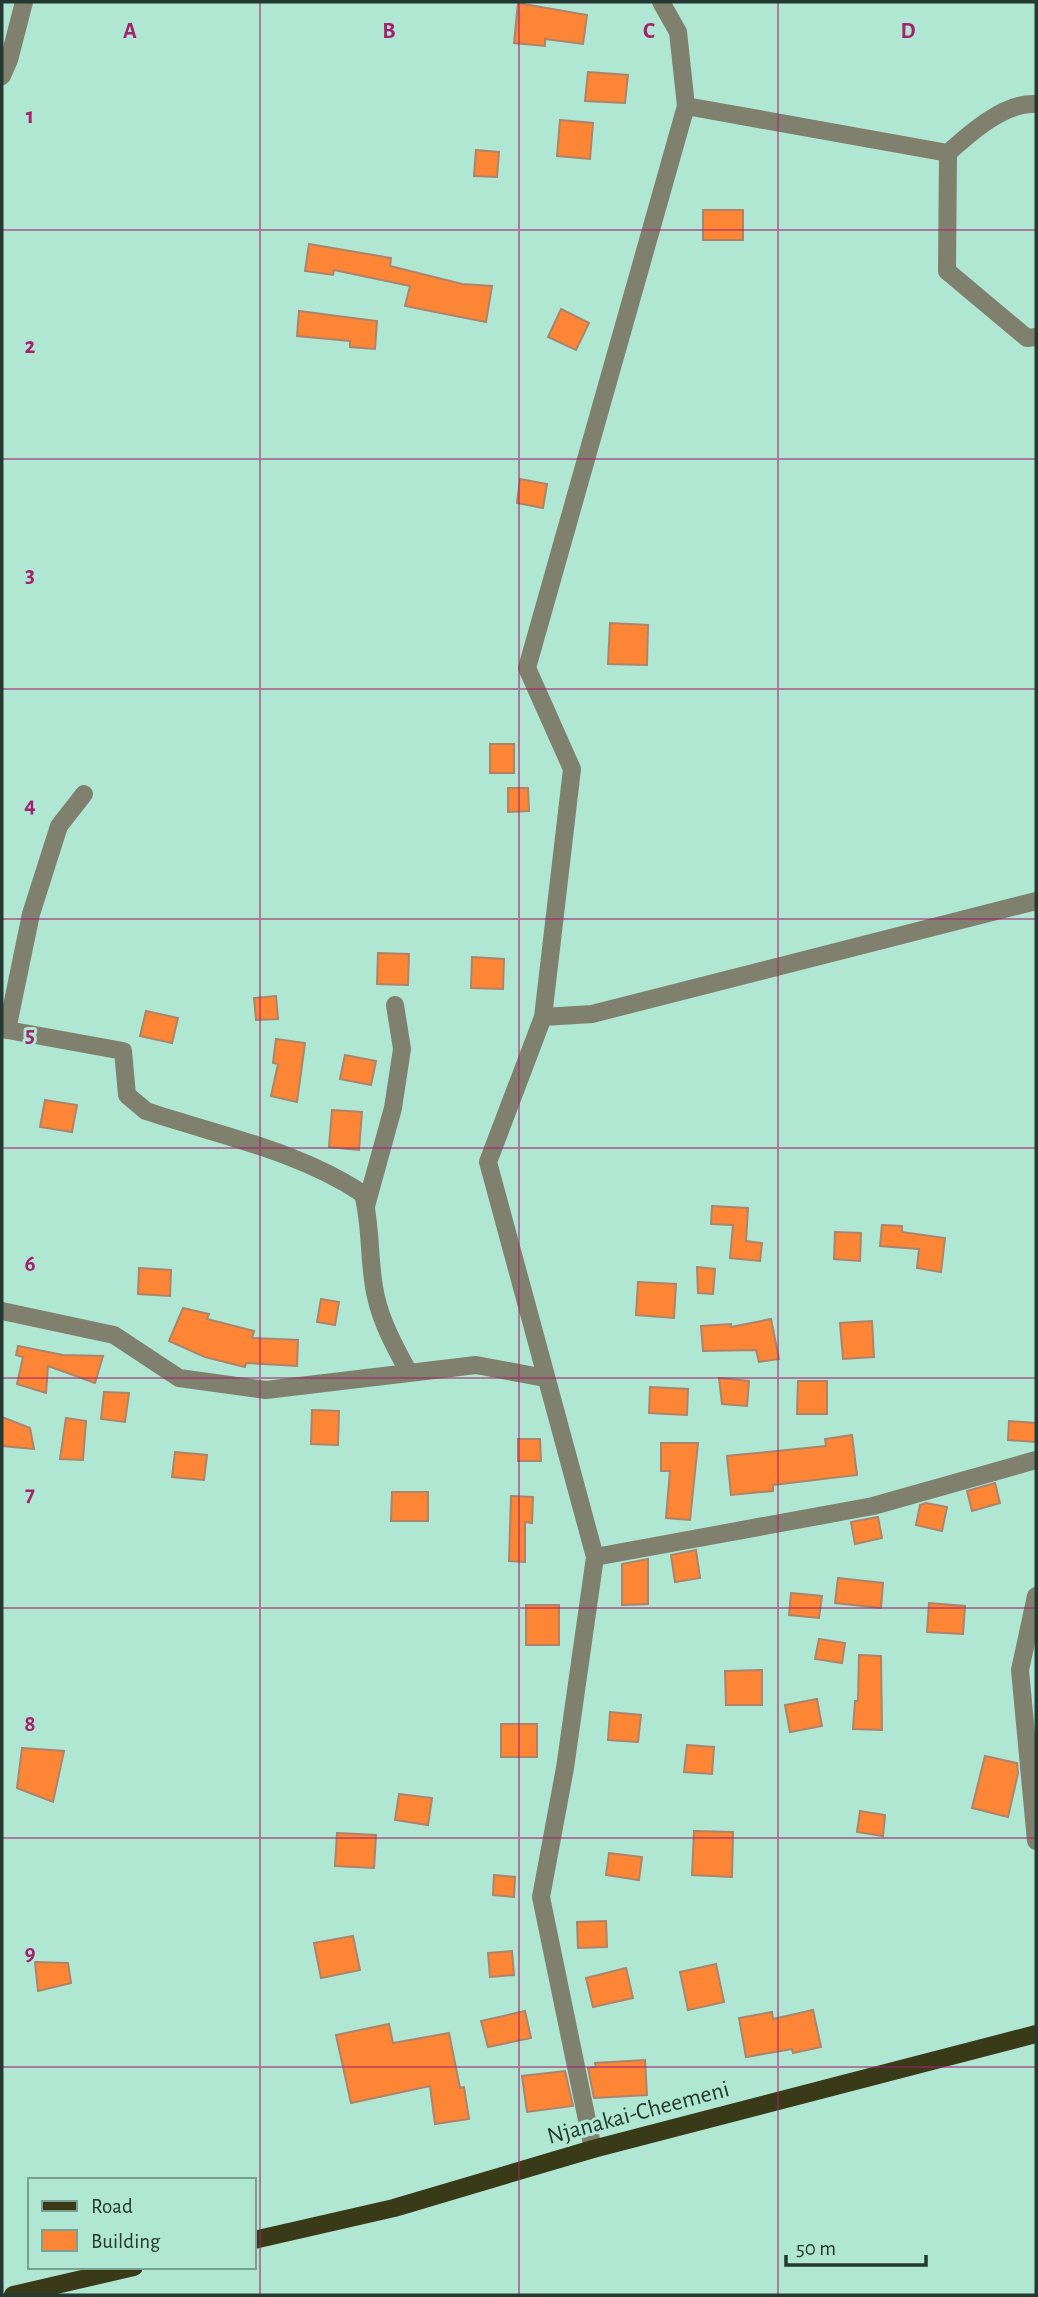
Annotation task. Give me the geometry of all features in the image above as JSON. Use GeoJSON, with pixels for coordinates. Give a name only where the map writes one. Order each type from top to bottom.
{"type":"FeatureCollection","features":[{"type":"Feature","properties":{"kind":"main road","name":"Njanakai-Cheemeni"},"geometry":{"type":"LineString","coordinates":[[256,2240],[394,2208],[593,2149],[1036,2034]]}},
{"type":"Feature","properties":{"kind":"main road"},"geometry":{"type":"LineString","coordinates":[[13,2295],[125,2269]]}},
{"type":"Feature","properties":{"kind":"street"},"geometry":{"type":"LineString","coordinates":[[2,76],[9,60],[24,2]]}},
{"type":"Feature","properties":{"kind":"street"},"geometry":{"type":"LineString","coordinates":[[593,2149],[541,1897],[565,1768],[595,1557],[488,1162],[543,1017],[572,769],[527,668],[686,106],[678,32],[661,2]]}},
{"type":"Feature","properties":{"kind":"street"},"geometry":{"type":"LineString","coordinates":[[1036,104],[1002,113],[970,133],[948,153],[947,271],[1027,338],[1036,337]]}},
{"type":"Feature","properties":{"kind":"street"},"geometry":{"type":"LineString","coordinates":[[686,106],[948,153]]}},
{"type":"Feature","properties":{"kind":"street"},"geometry":{"type":"LineString","coordinates":[[84,794],[59,826],[31,914],[5,1029],[122,1051],[127,1095],[146,1111],[299,1161],[341,1179],[363,1194],[376,1298],[392,1341],[409,1373]]}},
{"type":"Feature","properties":{"kind":"street"},"geometry":{"type":"LineString","coordinates":[[543,1017],[592,1014],[1036,901]]}},
{"type":"Feature","properties":{"kind":"street"},"geometry":{"type":"LineString","coordinates":[[366,1206],[393,1108],[402,1049],[395,1005]]}},
{"type":"Feature","properties":{"kind":"street"},"geometry":{"type":"LineString","coordinates":[[2,1311],[114,1335],[178,1378],[266,1390],[477,1365],[545,1378]]}},
{"type":"Feature","properties":{"kind":"street"},"geometry":{"type":"LineString","coordinates":[[595,1557],[873,1506],[1036,1460]]}},
{"type":"Feature","properties":{"kind":"street"},"geometry":{"type":"LineString","coordinates":[[1036,1596],[1020,1670],[1036,1841]]}},
{"type":"Feature","properties":{"kind":"building"},"geometry":{"type":"Polygon","coordinates":[[[518,3],[587,15],[583,44],[545,39],[545,46],[514,43],[518,3]]]}},
{"type":"Feature","properties":{"kind":"building"},"geometry":{"type":"Polygon","coordinates":[[[588,72],[628,75],[625,103],[585,101],[588,72]]]}},
{"type":"Feature","properties":{"kind":"building"},"geometry":{"type":"Polygon","coordinates":[[[560,120],[593,123],[590,159],[557,156],[560,120]]]}},
{"type":"Feature","properties":{"kind":"building"},"geometry":{"type":"Polygon","coordinates":[[[476,150],[499,152],[497,177],[474,176],[476,150]]]}},
{"type":"Feature","properties":{"kind":"building"},"geometry":{"type":"Polygon","coordinates":[[[703,210],[743,210],[743,240],[703,240],[703,210]]]}},
{"type":"Feature","properties":{"kind":"building"},"geometry":{"type":"Polygon","coordinates":[[[309,244],[391,258],[390,266],[462,284],[492,286],[486,322],[405,306],[410,286],[334,270],[333,275],[305,271],[309,244]]]}},
{"type":"Feature","properties":{"kind":"building"},"geometry":{"type":"Polygon","coordinates":[[[561,309],[589,323],[576,350],[548,337],[561,309]]]}},
{"type":"Feature","properties":{"kind":"building"},"geometry":{"type":"Polygon","coordinates":[[[299,311],[377,321],[375,349],[350,347],[350,341],[297,336],[299,311]]]}},
{"type":"Feature","properties":{"kind":"building"},"geometry":{"type":"Polygon","coordinates":[[[520,479],[547,484],[543,508],[517,503],[520,479]]]}},
{"type":"Feature","properties":{"kind":"building"},"geometry":{"type":"Polygon","coordinates":[[[610,623],[648,625],[647,665],[608,664],[610,623]]]}},
{"type":"Feature","properties":{"kind":"building"},"geometry":{"type":"Polygon","coordinates":[[[490,744],[514,744],[514,773],[490,773],[490,744]]]}},
{"type":"Feature","properties":{"kind":"building"},"geometry":{"type":"Polygon","coordinates":[[[508,788],[528,788],[529,811],[508,812],[508,788]]]}},
{"type":"Feature","properties":{"kind":"building"},"geometry":{"type":"Polygon","coordinates":[[[378,953],[409,954],[408,985],[377,984],[378,953]]]}},
{"type":"Feature","properties":{"kind":"building"},"geometry":{"type":"Polygon","coordinates":[[[472,957],[504,959],[503,989],[471,988],[472,957]]]}},
{"type":"Feature","properties":{"kind":"building"},"geometry":{"type":"Polygon","coordinates":[[[276,996],[278,1019],[256,1020],[254,998],[276,996]]]}},
{"type":"Feature","properties":{"kind":"building"},"geometry":{"type":"Polygon","coordinates":[[[146,1011],[178,1018],[172,1043],[140,1036],[146,1011]]]}},
{"type":"Feature","properties":{"kind":"building"},"geometry":{"type":"Polygon","coordinates":[[[276,1039],[305,1043],[297,1102],[271,1096],[278,1064],[273,1063],[276,1039]]]}},
{"type":"Feature","properties":{"kind":"building"},"geometry":{"type":"Polygon","coordinates":[[[345,1055],[376,1061],[371,1085],[340,1079],[345,1055]]]}},
{"type":"Feature","properties":{"kind":"building"},"geometry":{"type":"Polygon","coordinates":[[[45,1100],[77,1105],[72,1132],[40,1127],[45,1100]]]}},
{"type":"Feature","properties":{"kind":"building"},"geometry":{"type":"Polygon","coordinates":[[[332,1110],[362,1112],[359,1150],[329,1147],[332,1110]]]}},
{"type":"Feature","properties":{"kind":"building"},"geometry":{"type":"Polygon","coordinates":[[[712,1206],[748,1208],[746,1241],[762,1243],[760,1261],[730,1258],[733,1225],[711,1224],[712,1206]]]}},
{"type":"Feature","properties":{"kind":"building"},"geometry":{"type":"Polygon","coordinates":[[[882,1225],[902,1226],[902,1232],[945,1238],[941,1272],[917,1268],[919,1249],[880,1246],[882,1225]]]}},
{"type":"Feature","properties":{"kind":"building"},"geometry":{"type":"Polygon","coordinates":[[[835,1232],[861,1233],[860,1261],[834,1259],[835,1232]]]}},
{"type":"Feature","properties":{"kind":"building"},"geometry":{"type":"Polygon","coordinates":[[[697,1267],[715,1269],[713,1294],[698,1293],[697,1267]]]}},
{"type":"Feature","properties":{"kind":"building"},"geometry":{"type":"Polygon","coordinates":[[[139,1268],[171,1270],[170,1296],[138,1294],[139,1268]]]}},
{"type":"Feature","properties":{"kind":"building"},"geometry":{"type":"Polygon","coordinates":[[[638,1282],[676,1284],[674,1318],[636,1315],[638,1282]]]}},
{"type":"Feature","properties":{"kind":"building"},"geometry":{"type":"Polygon","coordinates":[[[321,1299],[339,1302],[335,1325],[317,1322],[321,1299]]]}},
{"type":"Feature","properties":{"kind":"building"},"geometry":{"type":"Polygon","coordinates":[[[183,1308],[209,1314],[207,1319],[254,1331],[252,1338],[298,1340],[297,1366],[246,1363],[245,1367],[205,1357],[169,1341],[183,1308]]]}},
{"type":"Feature","properties":{"kind":"building"},"geometry":{"type":"Polygon","coordinates":[[[771,1319],[779,1359],[759,1362],[756,1350],[703,1351],[701,1326],[731,1324],[731,1327],[771,1319]]]}},
{"type":"Feature","properties":{"kind":"building"},"geometry":{"type":"Polygon","coordinates":[[[872,1321],[874,1357],[843,1359],[840,1323],[872,1321]]]}},
{"type":"Feature","properties":{"kind":"building"},"geometry":{"type":"Polygon","coordinates":[[[18,1346],[63,1355],[103,1356],[95,1383],[48,1366],[46,1393],[17,1384],[23,1357],[16,1355],[18,1346]]]}},
{"type":"Feature","properties":{"kind":"building"},"geometry":{"type":"Polygon","coordinates":[[[719,1378],[749,1381],[747,1406],[722,1404],[719,1378]]]}},
{"type":"Feature","properties":{"kind":"building"},"geometry":{"type":"Polygon","coordinates":[[[798,1381],[827,1381],[827,1414],[797,1414],[798,1381]]]}},
{"type":"Feature","properties":{"kind":"building"},"geometry":{"type":"Polygon","coordinates":[[[650,1387],[688,1389],[687,1415],[649,1413],[650,1387]]]}},
{"type":"Feature","properties":{"kind":"building"},"geometry":{"type":"Polygon","coordinates":[[[104,1392],[129,1393],[125,1422],[101,1419],[104,1392]]]}},
{"type":"Feature","properties":{"kind":"building"},"geometry":{"type":"Polygon","coordinates":[[[312,1410],[339,1411],[338,1445],[311,1444],[312,1410]]]}},
{"type":"Feature","properties":{"kind":"building"},"geometry":{"type":"Polygon","coordinates":[[[2,1417],[30,1428],[34,1449],[2,1446],[2,1417]]]}},
{"type":"Feature","properties":{"kind":"building"},"geometry":{"type":"Polygon","coordinates":[[[66,1418],[86,1421],[83,1460],[60,1459],[66,1418]]]}},
{"type":"Feature","properties":{"kind":"building"},"geometry":{"type":"Polygon","coordinates":[[[1009,1421],[1036,1423],[1036,1442],[1008,1440],[1009,1421]]]}},
{"type":"Feature","properties":{"kind":"building"},"geometry":{"type":"Polygon","coordinates":[[[852,1435],[857,1475],[773,1485],[773,1491],[731,1495],[727,1456],[826,1446],[825,1439],[852,1435]]]}},
{"type":"Feature","properties":{"kind":"building"},"geometry":{"type":"Polygon","coordinates":[[[518,1439],[540,1439],[541,1461],[518,1461],[518,1439]]]}},
{"type":"Feature","properties":{"kind":"building"},"geometry":{"type":"Polygon","coordinates":[[[661,1443],[698,1443],[690,1520],[666,1518],[670,1471],[661,1471],[661,1443]]]}},
{"type":"Feature","properties":{"kind":"building"},"geometry":{"type":"Polygon","coordinates":[[[175,1452],[207,1455],[204,1480],[172,1477],[175,1452]]]}},
{"type":"Feature","properties":{"kind":"building"},"geometry":{"type":"Polygon","coordinates":[[[995,1483],[1000,1503],[972,1511],[967,1491],[995,1483]]]}},
{"type":"Feature","properties":{"kind":"building"},"geometry":{"type":"Polygon","coordinates":[[[392,1492],[428,1492],[428,1521],[391,1521],[392,1492]]]}},
{"type":"Feature","properties":{"kind":"building"},"geometry":{"type":"Polygon","coordinates":[[[511,1496],[533,1497],[532,1523],[525,1522],[525,1562],[509,1561],[511,1496]]]}},
{"type":"Feature","properties":{"kind":"building"},"geometry":{"type":"Polygon","coordinates":[[[926,1503],[947,1507],[942,1531],[916,1525],[920,1505],[926,1503]]]}},
{"type":"Feature","properties":{"kind":"building"},"geometry":{"type":"Polygon","coordinates":[[[878,1517],[882,1538],[855,1544],[851,1522],[878,1517]]]}},
{"type":"Feature","properties":{"kind":"building"},"geometry":{"type":"Polygon","coordinates":[[[696,1550],[700,1578],[675,1582],[671,1555],[696,1550]]]}},
{"type":"Feature","properties":{"kind":"building"},"geometry":{"type":"Polygon","coordinates":[[[648,1559],[648,1604],[622,1605],[622,1564],[648,1559]]]}},
{"type":"Feature","properties":{"kind":"building"},"geometry":{"type":"Polygon","coordinates":[[[838,1578],[883,1583],[881,1608],[835,1603],[838,1578]]]}},
{"type":"Feature","properties":{"kind":"building"},"geometry":{"type":"Polygon","coordinates":[[[791,1593],[822,1596],[819,1618],[789,1615],[791,1593]]]}},
{"type":"Feature","properties":{"kind":"building"},"geometry":{"type":"Polygon","coordinates":[[[929,1603],[965,1606],[963,1634],[927,1632],[929,1603]]]}},
{"type":"Feature","properties":{"kind":"building"},"geometry":{"type":"Polygon","coordinates":[[[526,1605],[559,1605],[559,1645],[526,1645],[526,1605]]]}},
{"type":"Feature","properties":{"kind":"building"},"geometry":{"type":"Polygon","coordinates":[[[819,1639],[845,1643],[842,1663],[815,1659],[819,1639]]]}},
{"type":"Feature","properties":{"kind":"building"},"geometry":{"type":"Polygon","coordinates":[[[859,1655],[881,1656],[882,1730],[853,1729],[855,1701],[858,1701],[859,1655]]]}},
{"type":"Feature","properties":{"kind":"building"},"geometry":{"type":"Polygon","coordinates":[[[762,1670],[762,1705],[726,1705],[725,1671],[762,1670]]]}},
{"type":"Feature","properties":{"kind":"building"},"geometry":{"type":"Polygon","coordinates":[[[817,1699],[822,1726],[790,1732],[785,1705],[817,1699]]]}},
{"type":"Feature","properties":{"kind":"building"},"geometry":{"type":"Polygon","coordinates":[[[610,1712],[641,1715],[638,1742],[608,1740],[610,1712]]]}},
{"type":"Feature","properties":{"kind":"building"},"geometry":{"type":"Polygon","coordinates":[[[501,1724],[537,1724],[537,1757],[501,1757],[501,1724]]]}},
{"type":"Feature","properties":{"kind":"building"},"geometry":{"type":"Polygon","coordinates":[[[687,1745],[714,1747],[712,1774],[684,1772],[687,1745]]]}},
{"type":"Feature","properties":{"kind":"building"},"geometry":{"type":"Polygon","coordinates":[[[22,1748],[64,1751],[53,1802],[17,1788],[22,1748]]]}},
{"type":"Feature","properties":{"kind":"building"},"geometry":{"type":"Polygon","coordinates":[[[985,1756],[1017,1763],[1018,1773],[1008,1817],[972,1808],[985,1756]]]}},
{"type":"Feature","properties":{"kind":"building"},"geometry":{"type":"Polygon","coordinates":[[[399,1794],[432,1798],[428,1825],[395,1820],[399,1794]]]}},
{"type":"Feature","properties":{"kind":"building"},"geometry":{"type":"Polygon","coordinates":[[[860,1811],[885,1815],[883,1836],[857,1832],[860,1811]]]}},
{"type":"Feature","properties":{"kind":"building"},"geometry":{"type":"Polygon","coordinates":[[[694,1831],[733,1832],[732,1877],[692,1875],[694,1831]]]}},
{"type":"Feature","properties":{"kind":"building"},"geometry":{"type":"Polygon","coordinates":[[[337,1833],[376,1835],[374,1868],[335,1866],[337,1833]]]}},
{"type":"Feature","properties":{"kind":"building"},"geometry":{"type":"Polygon","coordinates":[[[609,1853],[642,1857],[639,1880],[606,1875],[609,1853]]]}},
{"type":"Feature","properties":{"kind":"building"},"geometry":{"type":"Polygon","coordinates":[[[494,1875],[515,1877],[514,1897],[493,1895],[494,1875]]]}},
{"type":"Feature","properties":{"kind":"building"},"geometry":{"type":"Polygon","coordinates":[[[606,1921],[607,1947],[578,1948],[577,1922],[606,1921]]]}},
{"type":"Feature","properties":{"kind":"building"},"geometry":{"type":"Polygon","coordinates":[[[353,1936],[360,1970],[321,1978],[314,1943],[353,1936]]]}},
{"type":"Feature","properties":{"kind":"building"},"geometry":{"type":"Polygon","coordinates":[[[512,1951],[514,1975],[490,1977],[488,1953],[512,1951]]]}},
{"type":"Feature","properties":{"kind":"building"},"geometry":{"type":"Polygon","coordinates":[[[35,1962],[68,1963],[71,1983],[38,1991],[35,1962]]]}},
{"type":"Feature","properties":{"kind":"building"},"geometry":{"type":"Polygon","coordinates":[[[716,1964],[724,2002],[688,2010],[680,1972],[716,1964]]]}},
{"type":"Feature","properties":{"kind":"building"},"geometry":{"type":"Polygon","coordinates":[[[626,1968],[633,1998],[593,2007],[586,1978],[626,1968]]]}},
{"type":"Feature","properties":{"kind":"building"},"geometry":{"type":"Polygon","coordinates":[[[813,2010],[821,2047],[793,2053],[792,2049],[746,2057],[739,2018],[772,2012],[773,2019],[813,2010]]]}},
{"type":"Feature","properties":{"kind":"building"},"geometry":{"type":"Polygon","coordinates":[[[525,2011],[531,2038],[488,2047],[481,2021],[525,2011]]]}},
{"type":"Feature","properties":{"kind":"building"},"geometry":{"type":"Polygon","coordinates":[[[389,2024],[393,2043],[449,2033],[460,2088],[464,2087],[469,2119],[435,2124],[430,2086],[351,2103],[336,2035],[389,2024]]]}},
{"type":"Feature","properties":{"kind":"building"},"geometry":{"type":"Polygon","coordinates":[[[645,2060],[647,2095],[594,2098],[588,2068],[596,2067],[595,2063],[645,2060]]]}},
{"type":"Feature","properties":{"kind":"building"},"geometry":{"type":"Polygon","coordinates":[[[565,2071],[573,2106],[527,2112],[522,2076],[565,2071]]]}}]}
